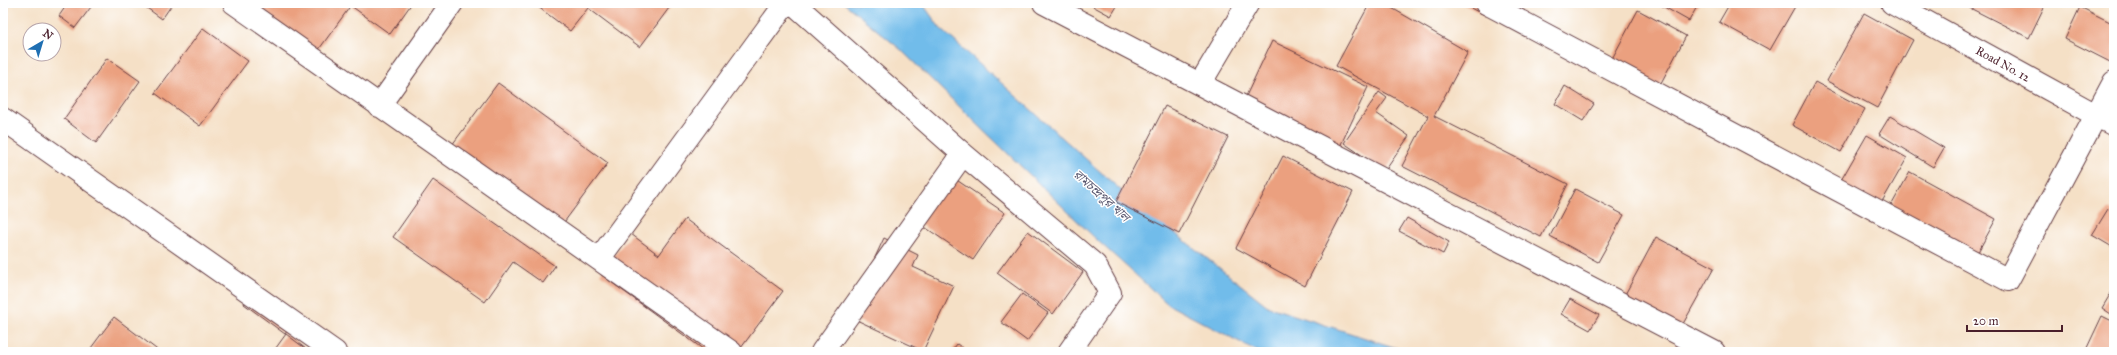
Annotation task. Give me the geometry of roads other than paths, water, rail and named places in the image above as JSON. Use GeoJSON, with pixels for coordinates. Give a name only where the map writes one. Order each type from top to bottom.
{"type":"FeatureCollection","features":[{"type":"Feature","properties":{"kind":"street"},"geometry":{"type":"LineString","coordinates":[[234,3],[730,352]]}},
{"type":"Feature","properties":{"kind":"street"},"geometry":{"type":"LineString","coordinates":[[379,106],[452,3]]}},
{"type":"Feature","properties":{"kind":"street"},"geometry":{"type":"LineString","coordinates":[[599,260],[786,3]]}},
{"type":"Feature","properties":{"kind":"street"},"geometry":{"type":"LineString","coordinates":[[793,3],[963,154],[1095,265],[1110,293],[1069,352]]}},
{"type":"Feature","properties":{"kind":"street"},"geometry":{"type":"LineString","coordinates":[[1044,3],[1714,352]]}},
{"type":"Feature","properties":{"kind":"street"},"geometry":{"type":"LineString","coordinates":[[1200,84],[1248,3]]}},
{"type":"Feature","properties":{"kind":"street"},"geometry":{"type":"LineString","coordinates":[[1486,3],[2008,280],[2105,120],[2114,82]]}},
{"type":"Feature","properties":{"kind":"street","name":"Road No. 12"},"geometry":{"type":"LineString","coordinates":[[1892,3],[2105,120]]}},
{"type":"Feature","properties":{"kind":"street"},"geometry":{"type":"LineString","coordinates":[[3,119],[335,352]]}},
{"type":"Feature","properties":{"kind":"street"},"geometry":{"type":"LineString","coordinates":[[822,352],[963,154]]}},
{"type":"Feature","properties":{"kind":"water","name":"রামচন্দ্রপুর খাল"},"geometry":{"type":"Polygon","coordinates":[[[844,3],[922,3],[940,28],[1124,193],[1269,307],[1409,352],[1259,352],[1169,305],[1097,240],[900,49],[844,3]]]}}]}
